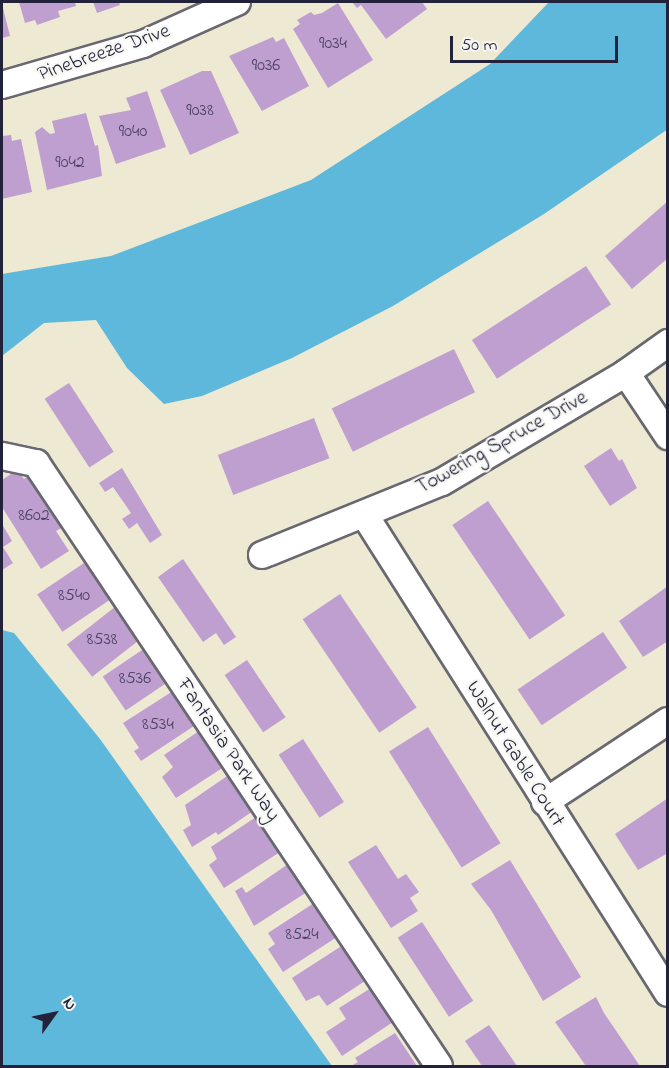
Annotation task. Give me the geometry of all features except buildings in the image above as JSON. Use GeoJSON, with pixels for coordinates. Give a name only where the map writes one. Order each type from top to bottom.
{"type":"FeatureCollection","features":[{"type":"Feature","properties":{"kind":"street","name":"Pinebreeze Drive"},"geometry":{"type":"LineString","coordinates":[[2,85],[143,44],[237,2]]}},
{"type":"Feature","properties":{"kind":"street","name":"Towering Spruce Drive"},"geometry":{"type":"LineString","coordinates":[[262,555],[442,482],[626,373],[668,343]]}},
{"type":"Feature","properties":{"kind":"street"},"geometry":{"type":"LineString","coordinates":[[626,373],[668,436]]}},
{"type":"Feature","properties":{"kind":"street","name":"Fantasia Park Way"},"geometry":{"type":"LineString","coordinates":[[2,456],[36,463],[440,1066]]}},
{"type":"Feature","properties":{"kind":"street","name":"Walnut Gable Court"},"geometry":{"type":"LineString","coordinates":[[364,514],[668,993]]}},
{"type":"Feature","properties":{"kind":"street"},"geometry":{"type":"LineString","coordinates":[[545,802],[668,721]]}},
{"type":"Feature","properties":{"kind":"water"},"geometry":{"type":"Polygon","coordinates":[[[549,2],[667,2],[668,129],[544,214],[393,306],[292,358],[202,396],[164,404],[127,368],[96,320],[44,323],[2,356],[2,274],[111,256],[311,180],[490,64],[549,2]]]}},
{"type":"Feature","properties":{"kind":"water"},"geometry":{"type":"Polygon","coordinates":[[[2,630],[14,633],[100,739],[332,1066],[2,1066],[2,630]]]}}]}
